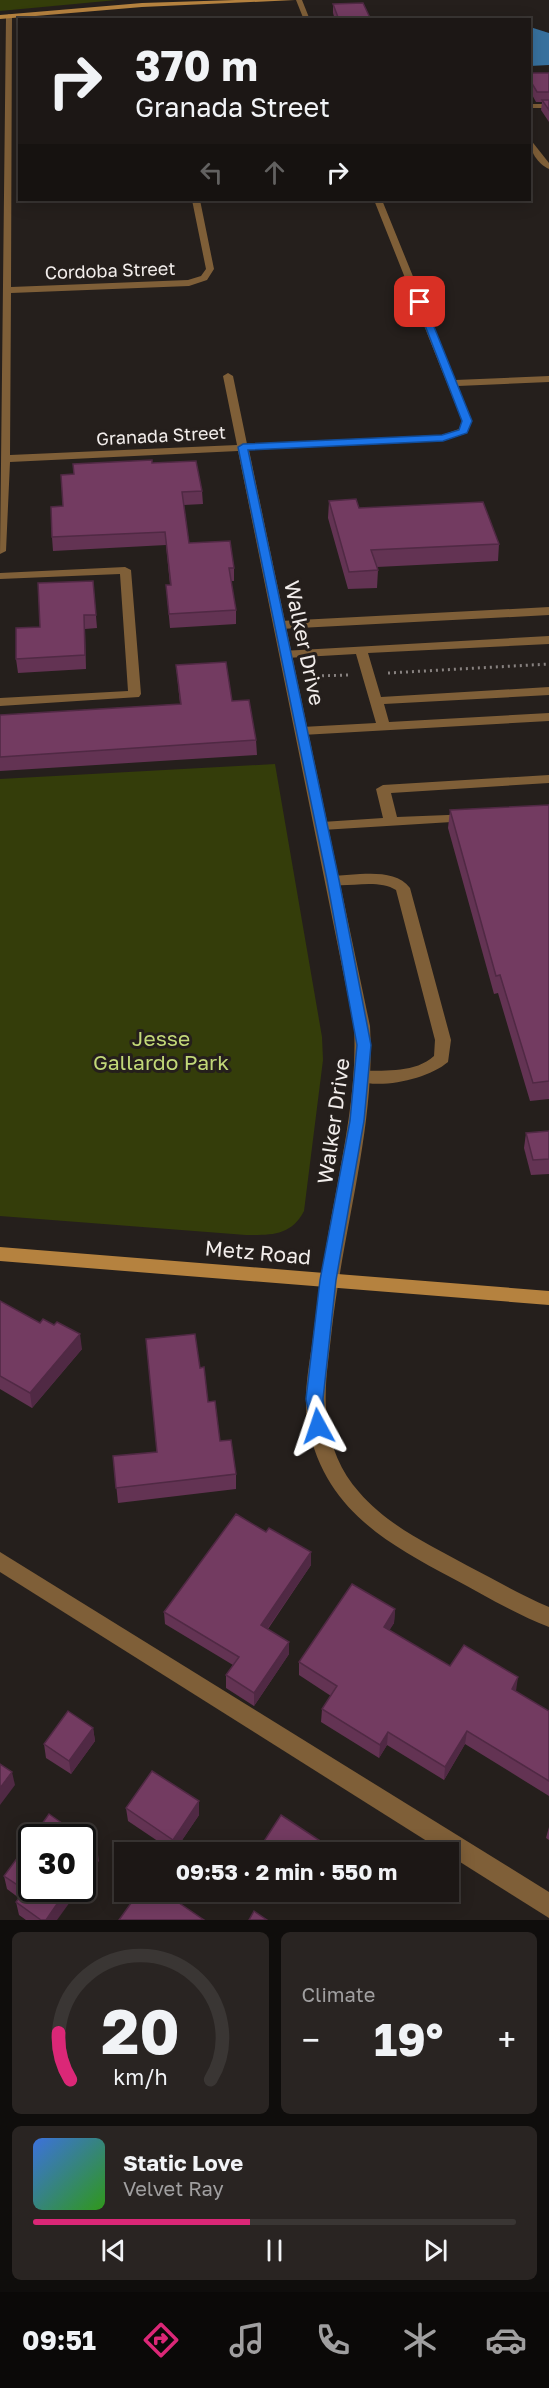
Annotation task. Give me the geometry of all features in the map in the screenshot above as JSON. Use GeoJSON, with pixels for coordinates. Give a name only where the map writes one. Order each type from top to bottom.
{"type":"FeatureCollection","features":[{"type":"Feature","properties":{"kind":"street"},"geometry":{"type":"LineString","coordinates":[[0,551],[7,290],[4,197],[5,16],[140,3],[292,0]]}},
{"type":"Feature","properties":{"kind":"street"},"geometry":{"type":"LineString","coordinates":[[299,0],[305,18]]}},
{"type":"Feature","properties":{"kind":"street"},"geometry":{"type":"LineString","coordinates":[[531,106],[549,106]]}},
{"type":"Feature","properties":{"kind":"street"},"geometry":{"type":"LineString","coordinates":[[531,143],[542,161],[549,167]]}},
{"type":"Feature","properties":{"kind":"street","name":"Cordoba Street"},"geometry":{"type":"LineString","coordinates":[[7,290],[189,284],[204,278],[210,269],[196,201]]}},
{"type":"Feature","properties":{"kind":"street","name":"Granada Street"},"geometry":{"type":"LineString","coordinates":[[2,459],[443,438],[463,431],[467,421],[378,201]]}},
{"type":"Feature","properties":{"kind":"street","name":"Walker Drive"},"geometry":{"type":"LineString","coordinates":[[228,376],[362,1026],[363,1077],[328,1280],[315,1399],[320,1434],[335,1474],[351,1498],[372,1520],[398,1540],[549,1617]]}},
{"type":"Feature","properties":{"kind":"street"},"geometry":{"type":"LineString","coordinates":[[453,383],[549,379]]}},
{"type":"Feature","properties":{"kind":"street"},"geometry":{"type":"LineString","coordinates":[[0,576],[125,570],[135,694],[0,702]]}},
{"type":"Feature","properties":{"kind":"street"},"geometry":{"type":"LineString","coordinates":[[280,625],[549,611]]}},
{"type":"Feature","properties":{"kind":"street"},"geometry":{"type":"LineString","coordinates":[[286,654],[549,640]]}},
{"type":"Feature","properties":{"kind":"street"},"geometry":{"type":"LineString","coordinates":[[362,650],[384,727]]}},
{"type":"Feature","properties":{"kind":"street"},"geometry":{"type":"LineString","coordinates":[[376,701],[549,690]]}},
{"type":"Feature","properties":{"kind":"street"},"geometry":{"type":"LineString","coordinates":[[302,731],[549,717]]}},
{"type":"Feature","properties":{"kind":"street"},"geometry":{"type":"LineString","coordinates":[[391,822],[383,789],[549,779]]}},
{"type":"Feature","properties":{"kind":"street"},"geometry":{"type":"LineString","coordinates":[[322,826],[481,816]]}},
{"type":"Feature","properties":{"kind":"street"},"geometry":{"type":"LineString","coordinates":[[333,880],[379,879],[397,883],[403,888],[443,1040],[442,1058],[428,1069],[415,1073],[363,1077]]}},
{"type":"Feature","properties":{"kind":"street","name":"Metz Road"},"geometry":{"type":"LineString","coordinates":[[0,1254],[549,1298]]}},
{"type":"Feature","properties":{"kind":"street"},"geometry":{"type":"LineString","coordinates":[[0,1561],[549,1906]]}},
{"type":"Feature","properties":{"kind":"path"},"geometry":{"type":"LineString","coordinates":[[316,676],[549,664]]}},
{"type":"Feature","properties":{"kind":"green space"},"geometry":{"type":"Polygon","coordinates":[[[0,0],[117,0],[0,11],[0,0]]]}},
{"type":"Feature","properties":{"kind":"green space","name":"Jesse Gallardo Park"},"geometry":{"type":"Polygon","coordinates":[[[275,764],[322,1037],[323,1060],[304,1211],[287,1230],[255,1235],[0,1216],[0,779],[275,764]]]}},
{"type":"Feature","properties":{"kind":"water"},"geometry":{"type":"Polygon","coordinates":[[[531,27],[549,33],[549,65],[531,66],[531,27]]]}},
{"type":"Feature","properties":{"kind":"building"},"geometry":{"type":"Polygon","coordinates":[[[363,3],[370,18],[338,18],[333,4],[363,3]]]}},
{"type":"Feature","properties":{"kind":"building"},"geometry":{"type":"Polygon","coordinates":[[[531,73],[549,73],[549,92],[537,92],[531,82],[531,73]]]}},
{"type":"Feature","properties":{"kind":"building"},"geometry":{"type":"Polygon","coordinates":[[[542,100],[549,100],[549,110],[542,100]]]}},
{"type":"Feature","properties":{"kind":"building"},"geometry":{"type":"Polygon","coordinates":[[[152,460],[152,463],[196,461],[202,491],[182,492],[189,543],[230,541],[234,568],[229,568],[236,610],[169,614],[166,585],[171,585],[165,532],[52,537],[51,507],[63,506],[61,475],[74,474],[73,464],[152,460]]]}},
{"type":"Feature","properties":{"kind":"building"},"geometry":{"type":"Polygon","coordinates":[[[356,499],[359,508],[483,502],[499,544],[371,550],[378,570],[349,572],[329,501],[356,499]]]}},
{"type":"Feature","properties":{"kind":"building"},"geometry":{"type":"Polygon","coordinates":[[[93,581],[96,615],[84,615],[85,655],[16,659],[16,628],[40,627],[38,583],[93,581]]]}},
{"type":"Feature","properties":{"kind":"building"},"geometry":{"type":"Polygon","coordinates":[[[226,662],[232,701],[249,700],[256,740],[0,757],[0,715],[181,704],[176,665],[226,662]]]}},
{"type":"Feature","properties":{"kind":"building"},"geometry":{"type":"Polygon","coordinates":[[[549,805],[549,1081],[533,1083],[500,975],[496,976],[450,810],[549,805]]]}},
{"type":"Feature","properties":{"kind":"building"},"geometry":{"type":"Polygon","coordinates":[[[549,1131],[549,1159],[533,1160],[526,1133],[549,1131]]]}},
{"type":"Feature","properties":{"kind":"building"},"geometry":{"type":"Polygon","coordinates":[[[0,1301],[40,1323],[43,1319],[54,1325],[57,1322],[80,1334],[30,1393],[0,1376],[0,1301]]]}},
{"type":"Feature","properties":{"kind":"building"},"geometry":{"type":"Polygon","coordinates":[[[195,1334],[200,1368],[204,1367],[208,1402],[215,1401],[220,1441],[231,1440],[236,1474],[116,1488],[113,1456],[157,1452],[146,1339],[195,1334]]]}},
{"type":"Feature","properties":{"kind":"building"},"geometry":{"type":"Polygon","coordinates":[[[236,1514],[266,1532],[269,1528],[311,1552],[261,1625],[289,1642],[254,1693],[226,1675],[239,1657],[164,1612],[236,1514]]]}},
{"type":"Feature","properties":{"kind":"building"},"geometry":{"type":"Polygon","coordinates":[[[352,1584],[395,1609],[384,1627],[450,1666],[464,1645],[518,1677],[512,1689],[549,1711],[549,1781],[467,1731],[445,1767],[388,1732],[380,1745],[322,1709],[337,1686],[299,1662],[352,1584]]]}},
{"type":"Feature","properties":{"kind":"building"},"geometry":{"type":"Polygon","coordinates":[[[68,1711],[93,1728],[69,1761],[44,1744],[68,1711]]]}},
{"type":"Feature","properties":{"kind":"building"},"geometry":{"type":"Polygon","coordinates":[[[0,1764],[12,1772],[0,1788],[0,1764]]]}},
{"type":"Feature","properties":{"kind":"building"},"geometry":{"type":"Polygon","coordinates":[[[152,1771],[199,1801],[173,1840],[126,1808],[152,1771]]]}},
{"type":"Feature","properties":{"kind":"building"},"geometry":{"type":"Polygon","coordinates":[[[49,1814],[63,1824],[42,1824],[49,1814]]]}},
{"type":"Feature","properties":{"kind":"building"},"geometry":{"type":"Polygon","coordinates":[[[281,1815],[322,1842],[263,1842],[281,1815]]]}},
{"type":"Feature","properties":{"kind":"building"},"geometry":{"type":"Polygon","coordinates":[[[18,1857],[18,1885],[4,1876],[18,1857]]]}},
{"type":"Feature","properties":{"kind":"building"},"geometry":{"type":"Polygon","coordinates":[[[18,1899],[18,1902],[58,1902],[46,1920],[41,1920],[16,1902],[18,1899]]]}},
{"type":"Feature","properties":{"kind":"building"},"geometry":{"type":"Polygon","coordinates":[[[132,1902],[178,1902],[204,1920],[119,1920],[132,1902]]]}},
{"type":"Feature","properties":{"kind":"building"},"geometry":{"type":"Polygon","coordinates":[[[254,1911],[267,1920],[249,1920],[254,1911]]]}},
{"type":"Feature","properties":{"kind":"route"},"geometry":{"type":"LineString","coordinates":[[318,1426],[315,1399],[328,1280],[357,1121],[363,1077],[364,1045],[333,880],[243,447],[443,438],[463,431],[467,421],[420,302]]}}]}
